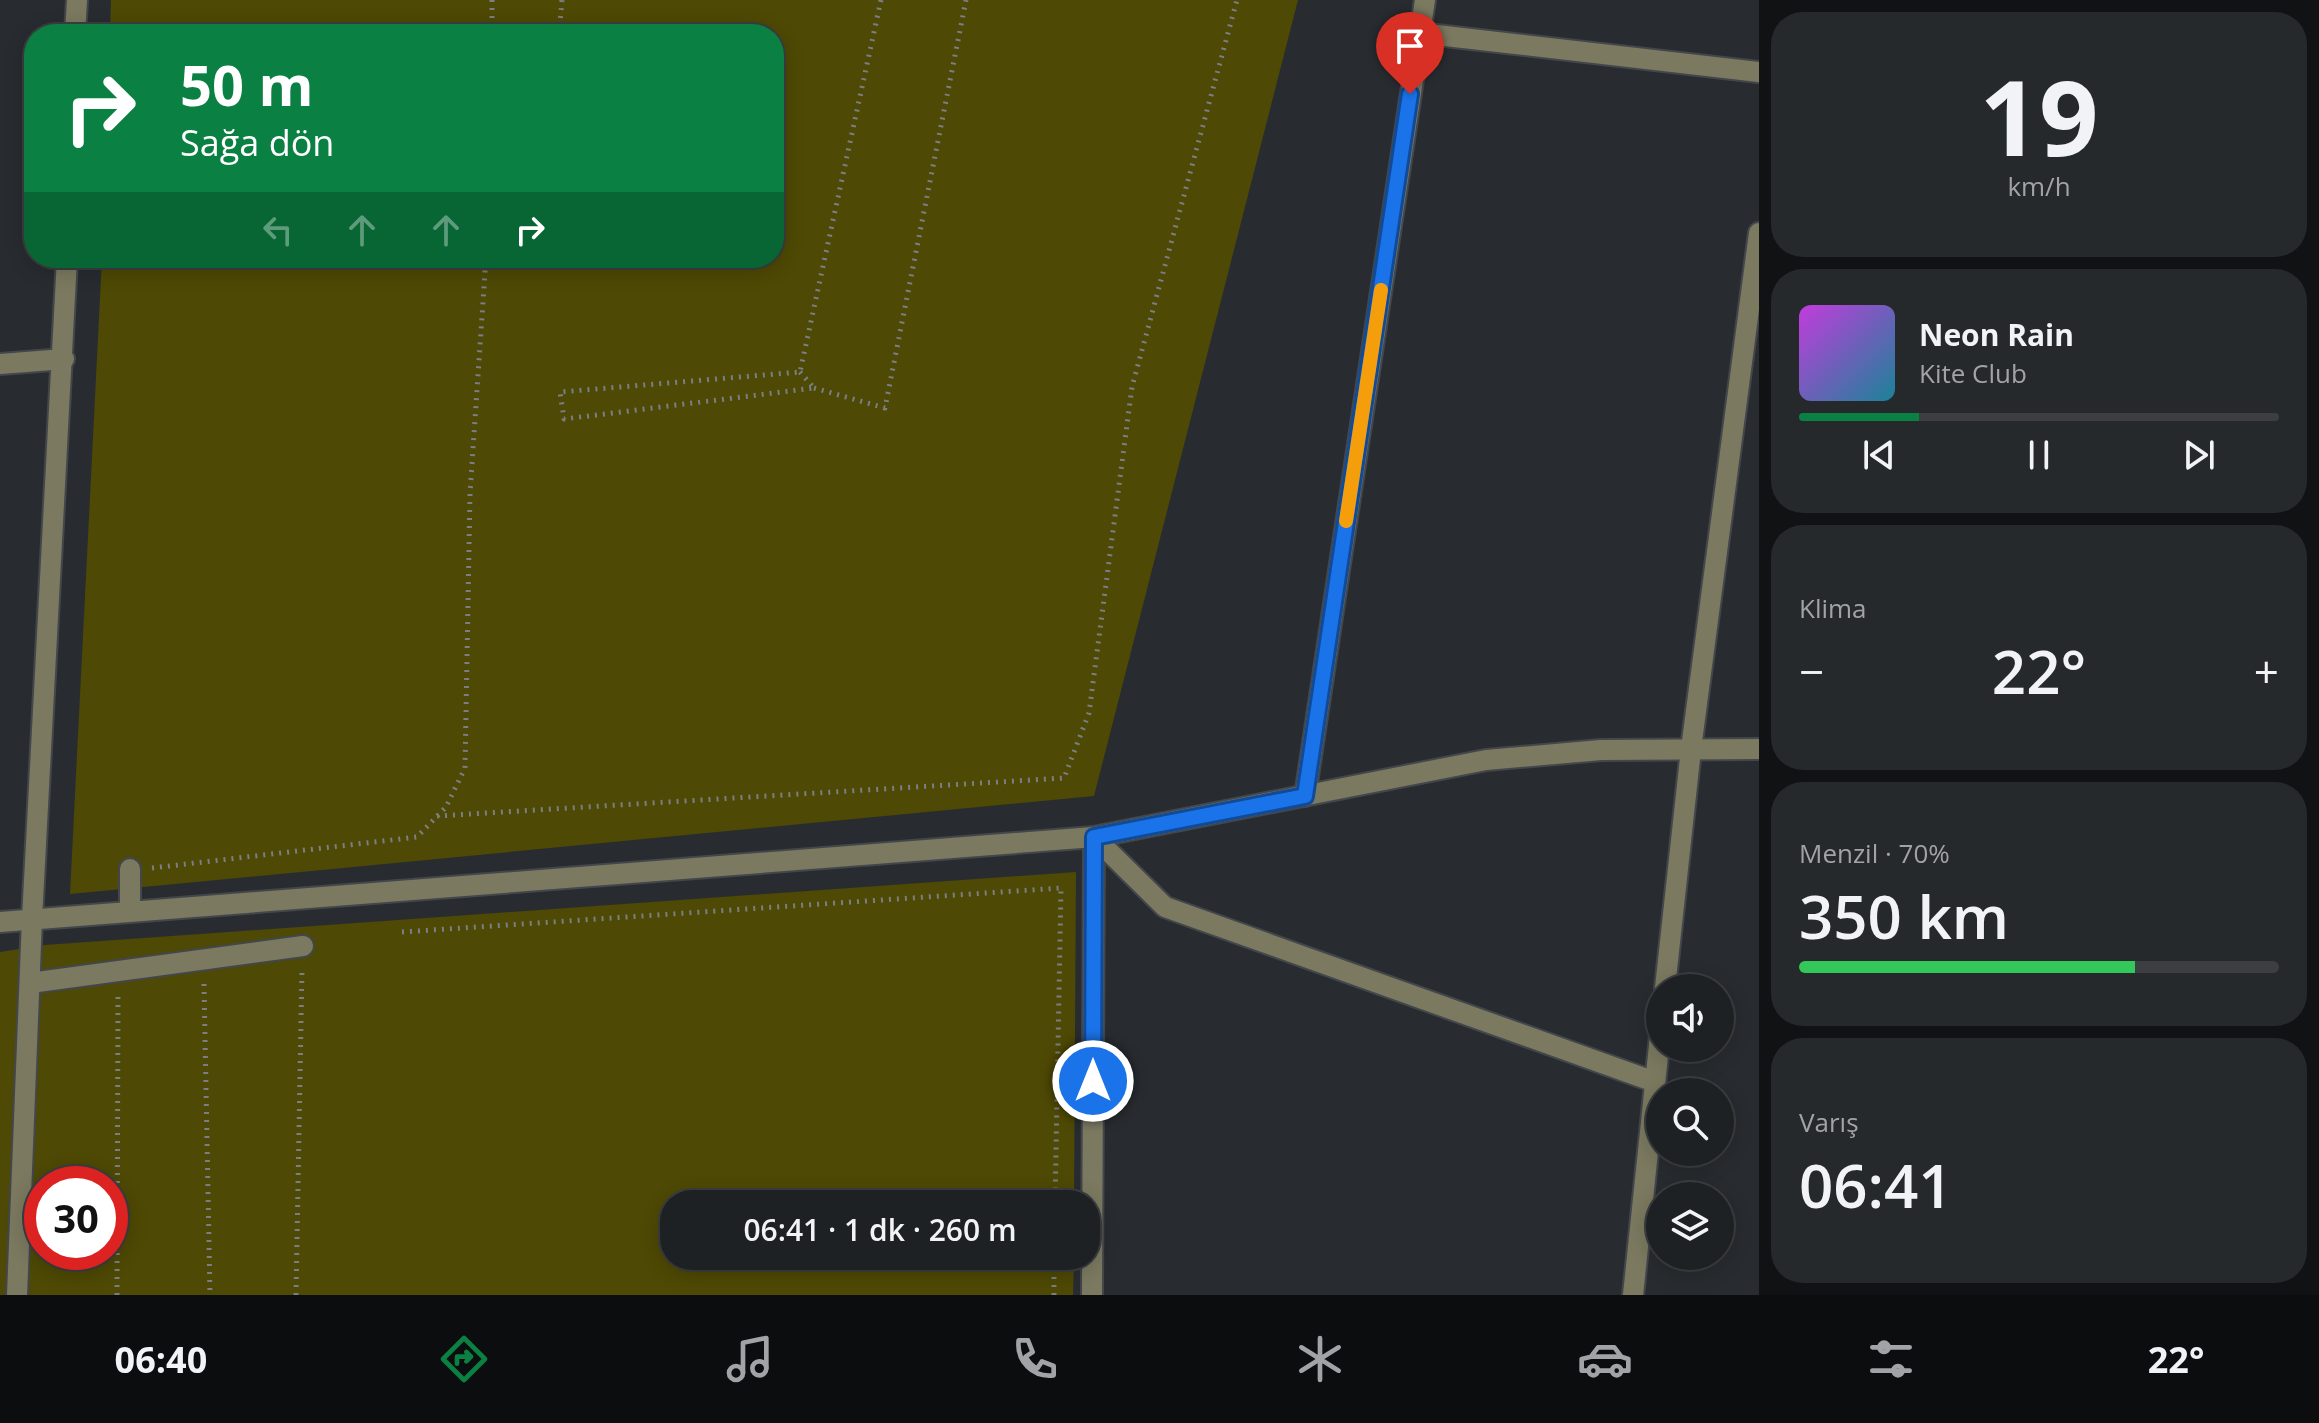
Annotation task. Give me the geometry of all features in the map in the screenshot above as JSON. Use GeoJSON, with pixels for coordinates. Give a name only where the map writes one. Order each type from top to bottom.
{"type":"FeatureCollection","features":[{"type":"Feature","properties":{"kind":"street"},"geometry":{"type":"LineString","coordinates":[[76,24],[77,0]]}},
{"type":"Feature","properties":{"kind":"street"},"geometry":{"type":"LineString","coordinates":[[1305,796],[1425,0]]}},
{"type":"Feature","properties":{"kind":"street"},"geometry":{"type":"LineString","coordinates":[[1419,33],[1759,72]]}},
{"type":"Feature","properties":{"kind":"street"},"geometry":{"type":"LineString","coordinates":[[1667,974],[1691,749],[1759,233]]}},
{"type":"Feature","properties":{"kind":"street"},"geometry":{"type":"LineString","coordinates":[[17,1295],[32,919],[67,268]]}},
{"type":"Feature","properties":{"kind":"street"},"geometry":{"type":"LineString","coordinates":[[0,364],[64,359]]}},
{"type":"Feature","properties":{"kind":"street"},"geometry":{"type":"LineString","coordinates":[[0,922],[1094,837],[1486,760],[1601,750],[1759,749]]}},
{"type":"Feature","properties":{"kind":"street"},"geometry":{"type":"LineString","coordinates":[[1094,837],[1165,907],[1646,1079]]}},
{"type":"Feature","properties":{"kind":"street"},"geometry":{"type":"LineString","coordinates":[[1092,1295],[1094,837]]}},
{"type":"Feature","properties":{"kind":"street"},"geometry":{"type":"LineString","coordinates":[[130,869],[130,910]]}},
{"type":"Feature","properties":{"kind":"street"},"geometry":{"type":"LineString","coordinates":[[30,983],[303,946]]}},
{"type":"Feature","properties":{"kind":"street"},"geometry":{"type":"LineString","coordinates":[[1633,1295],[1646,1166]]}},
{"type":"Feature","properties":{"kind":"path"},"geometry":{"type":"LineString","coordinates":[[492,0],[492,24]]}},
{"type":"Feature","properties":{"kind":"path"},"geometry":{"type":"LineString","coordinates":[[560,24],[562,0]]}},
{"type":"Feature","properties":{"kind":"path"},"geometry":{"type":"LineString","coordinates":[[800,372],[881,0]]}},
{"type":"Feature","properties":{"kind":"path"},"geometry":{"type":"LineString","coordinates":[[800,372],[560,392],[564,419],[814,388],[885,408],[966,0]]}},
{"type":"Feature","properties":{"kind":"path"},"geometry":{"type":"LineString","coordinates":[[437,816],[1064,778],[1089,713],[1132,387],[1237,0]]}},
{"type":"Feature","properties":{"kind":"path"},"geometry":{"type":"LineString","coordinates":[[130,869],[184,867],[417,837],[446,807],[465,768],[470,493],[485,268]]}},
{"type":"Feature","properties":{"kind":"path"},"geometry":{"type":"LineString","coordinates":[[800,372],[814,388]]}},
{"type":"Feature","properties":{"kind":"path"},"geometry":{"type":"LineString","coordinates":[[402,932],[1061,888],[1055,1190]]}},
{"type":"Feature","properties":{"kind":"path"},"geometry":{"type":"LineString","coordinates":[[296,1295],[303,946]]}},
{"type":"Feature","properties":{"kind":"path"},"geometry":{"type":"LineString","coordinates":[[204,959],[210,1295]]}},
{"type":"Feature","properties":{"kind":"path"},"geometry":{"type":"LineString","coordinates":[[117,1295],[119,971]]}},
{"type":"Feature","properties":{"kind":"path"},"geometry":{"type":"LineString","coordinates":[[1054,1270],[1054,1295]]}},
{"type":"Feature","properties":{"kind":"shaded area"},"geometry":{"type":"Polygon","coordinates":[[[111,0],[1298,0],[1094,796],[70,894],[101,268],[784,268],[784,24],[110,24],[111,0]]]}},
{"type":"Feature","properties":{"kind":"shaded area"},"geometry":{"type":"Polygon","coordinates":[[[1076,872],[1074,1190],[660,1190],[660,1270],[1074,1270],[1073,1295],[0,1295],[0,952],[45,945],[1076,872]]]}},
{"type":"Feature","properties":{"kind":"slow traffic"},"geometry":{"type":"LineString","coordinates":[[1346,521],[1381,290]]}},
{"type":"Feature","properties":{"kind":"route"},"geometry":{"type":"LineString","coordinates":[[1093,1081],[1094,837],[1305,796],[1410,94]]}}]}
